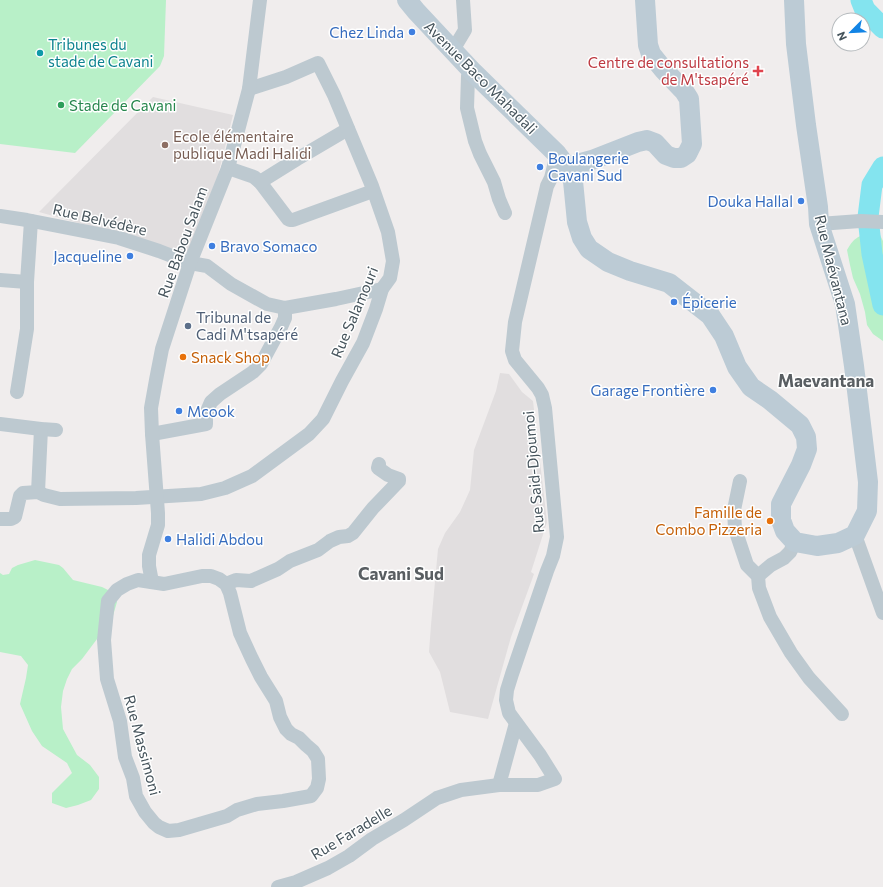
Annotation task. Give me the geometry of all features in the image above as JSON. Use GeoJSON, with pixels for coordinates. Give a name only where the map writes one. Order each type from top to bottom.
{"type":"FeatureCollection","features":[{"type":"Feature","properties":{"kind":"street","name":"Rue Babou Salam"},"geometry":{"type":"LineString","coordinates":[[156,497],[151,408],[162,349],[190,263],[228,168],[249,89],[260,0]]}},
{"type":"Feature","properties":{"kind":"street","name":"Avenue Baco Mahadali"},"geometry":{"type":"LineString","coordinates":[[407,0],[473,72],[562,160]]}},
{"type":"Feature","properties":{"kind":"street"},"geometry":{"type":"LineString","coordinates":[[453,50],[465,30],[463,0]]}},
{"type":"Feature","properties":{"kind":"street"},"geometry":{"type":"LineString","coordinates":[[645,0],[648,45],[651,54],[684,91],[689,99],[692,144],[687,154],[681,158],[674,158],[666,155],[655,143],[647,140],[592,160],[562,160],[573,181],[577,222],[582,238],[589,249],[608,262],[630,271],[669,283],[710,314],[724,336],[737,367],[751,386],[800,425],[806,437],[807,449],[802,464],[781,504],[781,520],[785,531],[795,542],[817,546],[838,543],[855,535],[883,613]]}},
{"type":"Feature","properties":{"kind":"street","name":"Rue Maévantana"},"geometry":{"type":"LineString","coordinates":[[794,0],[796,44],[819,224],[845,304],[868,482],[866,511],[855,535]]}},
{"type":"Feature","properties":{"kind":"street","name":"Rue Salamouri"},"geometry":{"type":"LineString","coordinates":[[38,492],[60,499],[156,497],[201,494],[225,488],[252,476],[309,434],[323,419],[363,343],[382,289],[390,278],[393,261],[388,232],[334,95],[318,63],[286,77],[249,89]]}},
{"type":"Feature","properties":{"kind":"street"},"geometry":{"type":"LineString","coordinates":[[473,72],[468,76],[467,108],[475,141],[494,182],[505,213]]}},
{"type":"Feature","properties":{"kind":"street"},"geometry":{"type":"LineString","coordinates":[[260,182],[348,129]]}},
{"type":"Feature","properties":{"kind":"street","name":"Rue Said-Djoumoi"},"geometry":{"type":"LineString","coordinates":[[437,798],[461,790],[499,785],[538,785],[555,779],[540,755],[509,713],[506,700],[507,690],[546,571],[553,556],[557,537],[545,408],[542,395],[515,360],[512,351],[514,322],[547,186],[562,160]]}},
{"type":"Feature","properties":{"kind":"street"},"geometry":{"type":"LineString","coordinates":[[228,168],[254,177],[260,182],[290,220],[373,191]]}},
{"type":"Feature","properties":{"kind":"street","name":"Rue Belvédère"},"geometry":{"type":"LineString","coordinates":[[0,216],[119,238],[190,263],[207,266],[231,284],[267,304],[285,308]]}},
{"type":"Feature","properties":{"kind":"street"},"geometry":{"type":"LineString","coordinates":[[17,392],[26,329],[31,221]]}},
{"type":"Feature","properties":{"kind":"street"},"geometry":{"type":"LineString","coordinates":[[819,224],[860,221],[883,222]]}},
{"type":"Feature","properties":{"kind":"street"},"geometry":{"type":"LineString","coordinates":[[0,280],[27,282]]}},
{"type":"Feature","properties":{"kind":"street"},"geometry":{"type":"LineString","coordinates":[[152,434],[206,424],[206,414],[211,402],[220,394],[253,372],[261,364],[285,318],[285,308],[382,289]]}},
{"type":"Feature","properties":{"kind":"street"},"geometry":{"type":"LineString","coordinates":[[0,424],[56,430]]}},
{"type":"Feature","properties":{"kind":"street"},"geometry":{"type":"LineString","coordinates":[[0,518],[11,519],[15,517],[21,494],[38,492],[41,429]]}},
{"type":"Feature","properties":{"kind":"street"},"geometry":{"type":"LineString","coordinates":[[226,584],[236,580],[251,581],[278,569],[290,561],[318,550],[330,541],[353,533],[373,508],[399,481],[378,468],[379,464]]}},
{"type":"Feature","properties":{"kind":"street"},"geometry":{"type":"LineString","coordinates":[[740,482],[734,510],[734,529],[747,565],[758,576],[759,588],[770,616],[791,653],[809,678],[842,714]]}},
{"type":"Feature","properties":{"kind":"street"},"geometry":{"type":"LineString","coordinates":[[152,582],[149,566],[149,555],[158,525],[156,497]]}},
{"type":"Feature","properties":{"kind":"street"},"geometry":{"type":"LineString","coordinates":[[758,576],[771,565],[784,558],[790,552],[795,542]]}},
{"type":"Feature","properties":{"kind":"street","name":"Rue Massimoni"},"geometry":{"type":"LineString","coordinates":[[202,576],[211,576],[226,584],[240,633],[261,677],[276,701],[280,717],[286,729],[313,751],[318,759],[319,775],[317,788],[311,796],[257,804],[237,810],[227,816],[179,830],[168,831],[159,827],[145,812],[136,796],[133,778],[125,757],[120,721],[107,679],[104,640],[108,601],[117,590],[138,580],[152,582],[164,584],[202,576]]}},
{"type":"Feature","properties":{"kind":"street"},"geometry":{"type":"LineString","coordinates":[[499,785],[516,723]]}},
{"type":"Feature","properties":{"kind":"street","name":"Rue Faradelle"},"geometry":{"type":"LineString","coordinates":[[278,887],[296,882],[328,868],[349,856],[372,839],[437,798]]}},
{"type":"Feature","properties":{"kind":"shaded area","name":"Ecole élémentaire publique Madi Halidi"},"geometry":{"type":"Polygon","coordinates":[[[153,97],[233,115],[218,175],[187,253],[39,212],[153,97]]]}},
{"type":"Feature","properties":{"kind":"shaded area"},"geometry":{"type":"Polygon","coordinates":[[[500,373],[509,374],[522,392],[533,401],[547,522],[531,572],[534,574],[511,637],[488,719],[450,712],[440,672],[429,652],[438,549],[445,533],[460,512],[470,490],[474,450],[496,391],[500,373]]]}},
{"type":"Feature","properties":{"kind":"green space","name":"Stade de Cavani"},"geometry":{"type":"Polygon","coordinates":[[[0,0],[166,0],[164,56],[160,66],[75,153],[0,144],[0,0]]]}},
{"type":"Feature","properties":{"kind":"green space"},"geometry":{"type":"Polygon","coordinates":[[[870,232],[880,235],[883,241],[883,341],[873,334],[867,325],[860,294],[853,278],[847,250],[856,238],[870,232]]]}},
{"type":"Feature","properties":{"kind":"green space"},"geometry":{"type":"Polygon","coordinates":[[[35,560],[59,565],[73,580],[102,587],[110,591],[117,602],[112,619],[82,659],[72,669],[63,691],[61,707],[63,729],[77,755],[90,765],[99,777],[99,789],[91,800],[66,808],[52,803],[52,793],[72,773],[67,763],[42,746],[32,731],[20,704],[28,665],[21,656],[0,652],[0,573],[3,575],[9,574],[12,568],[35,560]]]}},
{"type":"Feature","properties":{"kind":"waterway"},"geometry":{"type":"LineString","coordinates":[[861,0],[865,10],[883,28]]}},
{"type":"Feature","properties":{"kind":"waterway"},"geometry":{"type":"LineString","coordinates":[[883,167],[872,185],[868,217],[872,254],[883,305]]}},
{"type":"Feature","properties":{"kind":"place","name":"Chez Linda"},"geometry":{"type":"Point","coordinates":[412,32]}},
{"type":"Feature","properties":{"kind":"place","name":"Tribunes du stade de Cavani"},"geometry":{"type":"Point","coordinates":[40,53]}},
{"type":"Feature","properties":{"kind":"place","name":"Centre de consultations de M'tsapéré"},"geometry":{"type":"Point","coordinates":[758,71]}},
{"type":"Feature","properties":{"kind":"place","name":"Stade de Cavani"},"geometry":{"type":"Point","coordinates":[61,105]}},
{"type":"Feature","properties":{"kind":"place","name":"Ecole élémentaire publique Madi Halidi"},"geometry":{"type":"Point","coordinates":[165,145]}},
{"type":"Feature","properties":{"kind":"place","name":"Boulangerie Cavani Sud"},"geometry":{"type":"Point","coordinates":[540,167]}},
{"type":"Feature","properties":{"kind":"place","name":"Douka Hallal"},"geometry":{"type":"Point","coordinates":[801,201]}},
{"type":"Feature","properties":{"kind":"place","name":"Bravo Somaco"},"geometry":{"type":"Point","coordinates":[212,246]}},
{"type":"Feature","properties":{"kind":"place","name":"Jacqueline"},"geometry":{"type":"Point","coordinates":[130,256]}},
{"type":"Feature","properties":{"kind":"place","name":"Épicerie"},"geometry":{"type":"Point","coordinates":[674,302]}},
{"type":"Feature","properties":{"kind":"place","name":"Tribunal de Cadi M'tsapéré"},"geometry":{"type":"Point","coordinates":[188,326]}},
{"type":"Feature","properties":{"kind":"place","name":"Snack Shop"},"geometry":{"type":"Point","coordinates":[183,357]}},
{"type":"Feature","properties":{"kind":"place","name":"Garage Frontière"},"geometry":{"type":"Point","coordinates":[713,390]}},
{"type":"Feature","properties":{"kind":"place","name":"Mcook"},"geometry":{"type":"Point","coordinates":[179,411]}},
{"type":"Feature","properties":{"kind":"place","name":"Famille de Combo Pizzeria"},"geometry":{"type":"Point","coordinates":[770,521]}},
{"type":"Feature","properties":{"kind":"place","name":"Halidi Abdou"},"geometry":{"type":"Point","coordinates":[168,539]}},
{"type":"Feature","properties":{"kind":"district","name":"Maevantana"},"geometry":{"type":"Point","coordinates":[826,380]}},
{"type":"Feature","properties":{"kind":"district","name":"Cavani Sud"},"geometry":{"type":"Point","coordinates":[401,573]}}]}
